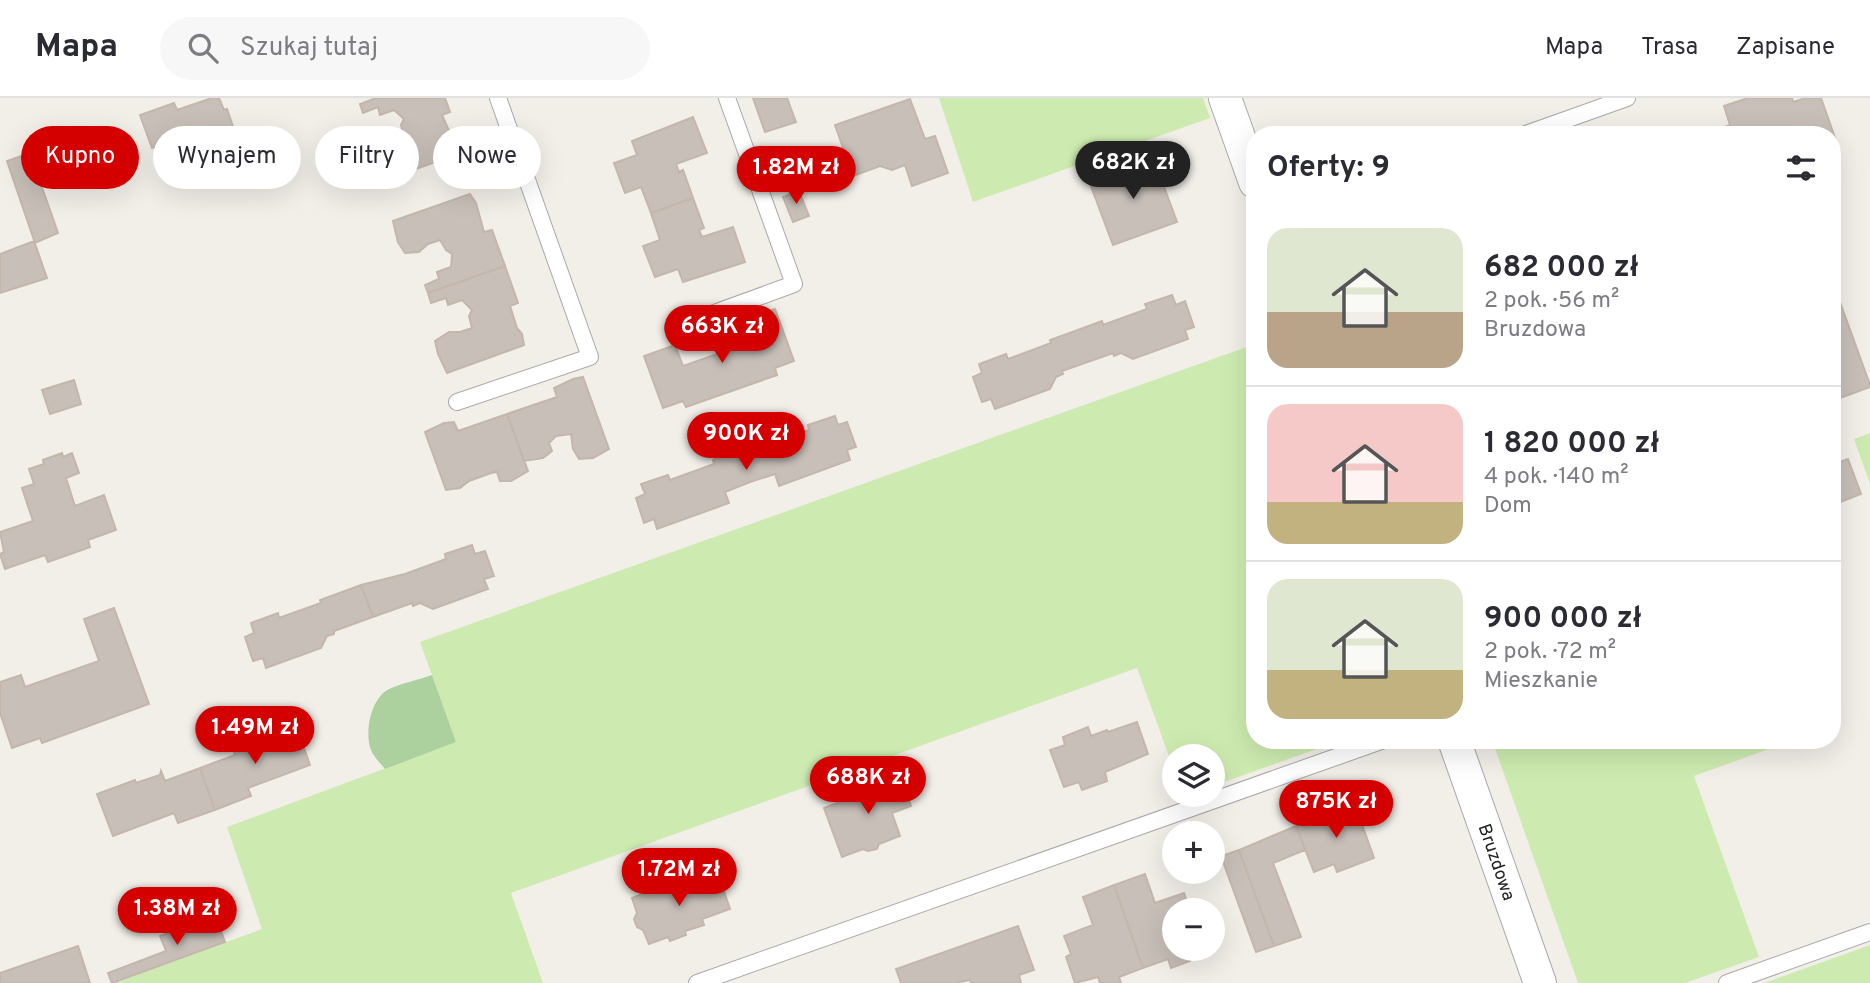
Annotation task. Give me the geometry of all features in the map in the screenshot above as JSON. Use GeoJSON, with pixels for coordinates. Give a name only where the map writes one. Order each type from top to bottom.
{"type":"FeatureCollection","features":[{"type":"Feature","properties":{"kind":"street"},"geometry":{"type":"LineString","coordinates":[[1225,98],[1246,157]]}},
{"type":"Feature","properties":{"kind":"street","name":"Bruzdowa"},"geometry":{"type":"LineString","coordinates":[[1457,749],[1540,983]]}},
{"type":"Feature","properties":{"kind":"lane"},"geometry":{"type":"LineString","coordinates":[[457,402],[590,357],[498,98]]}},
{"type":"Feature","properties":{"kind":"lane"},"geometry":{"type":"LineString","coordinates":[[673,328],[794,284],[727,98]]}},
{"type":"Feature","properties":{"kind":"lane"},"geometry":{"type":"LineString","coordinates":[[1548,126],[1627,98]]}},
{"type":"Feature","properties":{"kind":"lane"},"geometry":{"type":"LineString","coordinates":[[697,983],[1359,749]]}},
{"type":"Feature","properties":{"kind":"lane"},"geometry":{"type":"LineString","coordinates":[[1727,983],[1870,932]]}},
{"type":"Feature","properties":{"kind":"green space"},"geometry":{"type":"Polygon","coordinates":[[[939,98],[1203,98],[1210,118],[973,202],[939,98]]]}},
{"type":"Feature","properties":{"kind":"green space"},"geometry":{"type":"Polygon","coordinates":[[[1246,347],[1246,749],[1317,749],[1225,782],[1225,744],[1165,744],[1137,668],[511,893],[543,983],[115,983],[262,929],[227,827],[456,742],[420,642],[1246,347]]]}},
{"type":"Feature","properties":{"kind":"green space"},"geometry":{"type":"Polygon","coordinates":[[[1870,433],[1870,484],[1854,439],[1870,433]]]}},
{"type":"Feature","properties":{"kind":"green space"},"geometry":{"type":"Polygon","coordinates":[[[432,675],[456,742],[385,769],[371,750],[368,734],[371,716],[378,700],[389,689],[432,675]]]}},
{"type":"Feature","properties":{"kind":"green space"},"geometry":{"type":"Polygon","coordinates":[[[1495,749],[1769,749],[1694,776],[1759,957],[1685,983],[1578,983],[1495,749]]]}},
{"type":"Feature","properties":{"kind":"green space"},"geometry":{"type":"Polygon","coordinates":[[[1870,945],[1870,983],[1764,983],[1870,945]]]}},
{"type":"Feature","properties":{"kind":"building"},"geometry":{"type":"Polygon","coordinates":[[[219,98],[224,110],[227,109],[233,126],[153,126],[152,148],[140,115],[174,103],[177,110],[219,98]]]}},
{"type":"Feature","properties":{"kind":"building"},"geometry":{"type":"Polygon","coordinates":[[[376,98],[445,98],[450,112],[442,115],[447,126],[433,126],[433,163],[419,168],[419,126],[401,126],[404,119],[394,110],[380,115],[378,107],[363,113],[360,104],[376,98]]]}},
{"type":"Feature","properties":{"kind":"building"},"geometry":{"type":"Polygon","coordinates":[[[753,98],[787,98],[796,122],[765,132],[753,98]]]}},
{"type":"Feature","properties":{"kind":"building"},"geometry":{"type":"Polygon","coordinates":[[[1748,98],[1792,98],[1793,102],[1806,98],[1821,98],[1831,126],[1728,126],[1730,125],[1724,106],[1748,98]]]}},
{"type":"Feature","properties":{"kind":"building"},"geometry":{"type":"Polygon","coordinates":[[[910,99],[925,139],[935,136],[948,173],[912,186],[905,165],[892,170],[880,166],[853,176],[835,125],[910,99]]]}},
{"type":"Feature","properties":{"kind":"building"},"geometry":{"type":"Polygon","coordinates":[[[693,117],[707,153],[676,164],[679,172],[683,170],[693,198],[651,213],[641,187],[625,193],[614,163],[637,155],[632,141],[693,117]]]}},
{"type":"Feature","properties":{"kind":"building"},"geometry":{"type":"Polygon","coordinates":[[[21,156],[21,189],[43,189],[58,233],[35,243],[7,161],[21,156]]]}},
{"type":"Feature","properties":{"kind":"building"},"geometry":{"type":"Polygon","coordinates":[[[1153,157],[1177,222],[1113,245],[1089,181],[1153,157]]]}},
{"type":"Feature","properties":{"kind":"building"},"geometry":{"type":"Polygon","coordinates":[[[799,191],[809,216],[793,222],[783,197],[799,191]]]}},
{"type":"Feature","properties":{"kind":"building"},"geometry":{"type":"Polygon","coordinates":[[[470,194],[476,203],[484,232],[492,230],[505,266],[428,293],[425,285],[439,279],[437,272],[451,267],[452,254],[440,240],[428,244],[419,252],[405,253],[398,242],[393,221],[470,194]]]}},
{"type":"Feature","properties":{"kind":"building"},"geometry":{"type":"Polygon","coordinates":[[[693,198],[704,228],[699,230],[702,237],[733,227],[745,262],[683,282],[678,269],[655,277],[643,246],[660,240],[651,213],[693,198]]]}},
{"type":"Feature","properties":{"kind":"building"},"geometry":{"type":"Polygon","coordinates":[[[34,241],[47,278],[0,293],[0,254],[34,241]]]}},
{"type":"Feature","properties":{"kind":"building"},"geometry":{"type":"Polygon","coordinates":[[[505,266],[518,303],[510,306],[524,345],[447,373],[435,341],[449,332],[472,328],[469,316],[472,310],[462,300],[448,305],[446,298],[431,303],[428,293],[505,266]]]}},
{"type":"Feature","properties":{"kind":"building"},"geometry":{"type":"Polygon","coordinates":[[[1172,295],[1176,305],[1185,301],[1194,327],[1185,330],[1188,339],[1133,359],[1121,353],[1114,356],[1113,353],[1062,371],[1063,374],[1056,377],[1050,389],[995,409],[991,399],[982,402],[973,377],[982,373],[979,364],[1006,354],[1008,359],[1102,321],[1103,325],[1147,309],[1145,304],[1172,295]]]}},
{"type":"Feature","properties":{"kind":"building"},"geometry":{"type":"Polygon","coordinates":[[[1841,305],[1870,385],[1841,398],[1841,305]]]}},
{"type":"Feature","properties":{"kind":"building"},"geometry":{"type":"Polygon","coordinates":[[[775,309],[794,361],[775,368],[777,375],[686,407],[683,401],[663,408],[644,356],[675,345],[683,366],[752,342],[744,320],[775,309]]]}},
{"type":"Feature","properties":{"kind":"building"},"geometry":{"type":"Polygon","coordinates":[[[583,377],[609,449],[593,458],[579,459],[573,449],[571,434],[556,436],[549,443],[552,451],[543,458],[524,461],[507,414],[557,397],[554,388],[583,377]]]}},
{"type":"Feature","properties":{"kind":"building"},"geometry":{"type":"Polygon","coordinates":[[[74,380],[81,404],[50,414],[42,390],[74,380]]]}},
{"type":"Feature","properties":{"kind":"building"},"geometry":{"type":"Polygon","coordinates":[[[507,414],[528,471],[511,481],[500,481],[497,472],[491,473],[469,481],[460,488],[446,490],[425,432],[444,423],[454,422],[458,431],[507,414]]]}},
{"type":"Feature","properties":{"kind":"building"},"geometry":{"type":"Polygon","coordinates":[[[835,416],[838,425],[847,422],[856,447],[847,450],[850,460],[779,486],[775,474],[750,482],[725,492],[729,503],[657,529],[654,519],[644,523],[636,498],[645,494],[641,484],[668,475],[670,480],[714,464],[713,460],[764,442],[765,446],[809,430],[808,425],[835,416]]]}},
{"type":"Feature","properties":{"kind":"building"},"geometry":{"type":"Polygon","coordinates":[[[62,453],[63,457],[72,453],[79,473],[66,478],[75,506],[104,495],[116,530],[88,540],[90,547],[48,562],[45,555],[5,569],[0,554],[4,552],[0,532],[33,521],[22,488],[34,484],[29,469],[62,453]]]}},
{"type":"Feature","properties":{"kind":"building"},"geometry":{"type":"Polygon","coordinates":[[[1848,459],[1861,494],[1841,502],[1841,462],[1848,459]]]}},
{"type":"Feature","properties":{"kind":"building"},"geometry":{"type":"Polygon","coordinates":[[[472,545],[475,554],[485,551],[494,576],[484,579],[488,589],[433,609],[420,603],[413,606],[412,603],[373,617],[361,585],[405,574],[446,559],[445,554],[472,545]]]}},
{"type":"Feature","properties":{"kind":"building"},"geometry":{"type":"Polygon","coordinates":[[[361,585],[373,617],[334,631],[334,634],[327,636],[321,648],[266,668],[263,658],[253,661],[245,637],[254,633],[251,623],[278,613],[279,618],[361,585]]]}},
{"type":"Feature","properties":{"kind":"building"},"geometry":{"type":"Polygon","coordinates":[[[114,608],[149,704],[42,743],[40,738],[12,748],[0,713],[0,682],[21,675],[25,687],[99,661],[84,619],[114,608]]]}},
{"type":"Feature","properties":{"kind":"building"},"geometry":{"type":"Polygon","coordinates":[[[1137,722],[1148,754],[1105,772],[1107,781],[1082,790],[1079,782],[1064,787],[1050,750],[1065,745],[1063,737],[1088,727],[1091,736],[1137,722]]]}},
{"type":"Feature","properties":{"kind":"building"},"geometry":{"type":"Polygon","coordinates":[[[295,723],[310,765],[248,788],[251,796],[215,810],[200,768],[235,755],[231,745],[233,744],[235,749],[259,740],[258,736],[295,723]]]}},
{"type":"Feature","properties":{"kind":"building"},"geometry":{"type":"Polygon","coordinates":[[[200,768],[215,810],[178,823],[174,813],[113,836],[97,794],[135,780],[136,783],[160,775],[161,771],[165,781],[200,768]]]}},
{"type":"Feature","properties":{"kind":"building"},"geometry":{"type":"Polygon","coordinates":[[[899,774],[911,806],[892,813],[900,836],[879,844],[877,849],[863,849],[842,857],[824,808],[861,794],[859,788],[899,774]]]}},
{"type":"Feature","properties":{"kind":"building"},"geometry":{"type":"Polygon","coordinates":[[[1355,805],[1374,858],[1337,872],[1334,864],[1314,872],[1296,826],[1355,805]]]}},
{"type":"Feature","properties":{"kind":"building"},"geometry":{"type":"Polygon","coordinates":[[[1296,826],[1305,850],[1273,863],[1301,937],[1274,946],[1239,850],[1296,826]]]}},
{"type":"Feature","properties":{"kind":"building"},"geometry":{"type":"Polygon","coordinates":[[[1239,850],[1274,946],[1256,952],[1225,867],[1225,855],[1239,850]]]}},
{"type":"Feature","properties":{"kind":"building"},"geometry":{"type":"Polygon","coordinates":[[[718,874],[730,909],[702,919],[704,925],[685,931],[686,935],[670,941],[668,937],[649,944],[634,919],[637,913],[632,898],[668,883],[688,878],[690,884],[718,874]]]}},
{"type":"Feature","properties":{"kind":"building"},"geometry":{"type":"Polygon","coordinates":[[[1145,874],[1155,903],[1162,901],[1162,961],[1143,968],[1114,885],[1145,874]]]}},
{"type":"Feature","properties":{"kind":"building"},"geometry":{"type":"Polygon","coordinates":[[[1114,885],[1143,968],[1119,977],[1121,983],[1100,983],[1098,977],[1075,983],[1066,957],[1071,954],[1064,936],[1093,925],[1083,897],[1114,885]]]}},
{"type":"Feature","properties":{"kind":"building"},"geometry":{"type":"Polygon","coordinates":[[[1184,893],[1186,898],[1170,898],[1184,893]]]}},
{"type":"Feature","properties":{"kind":"building"},"geometry":{"type":"Polygon","coordinates":[[[215,915],[225,942],[112,983],[108,973],[166,951],[160,936],[215,915]]]}},
{"type":"Feature","properties":{"kind":"building"},"geometry":{"type":"Polygon","coordinates":[[[1018,926],[1034,970],[1019,975],[1021,983],[971,983],[970,980],[955,983],[901,983],[896,969],[1018,926]]]}},
{"type":"Feature","properties":{"kind":"building"},"geometry":{"type":"Polygon","coordinates":[[[78,946],[90,983],[0,983],[0,973],[78,946]]]}},
{"type":"Feature","properties":{"kind":"building"},"geometry":{"type":"Polygon","coordinates":[[[1169,961],[1190,961],[1171,968],[1169,961]]]}}]}
